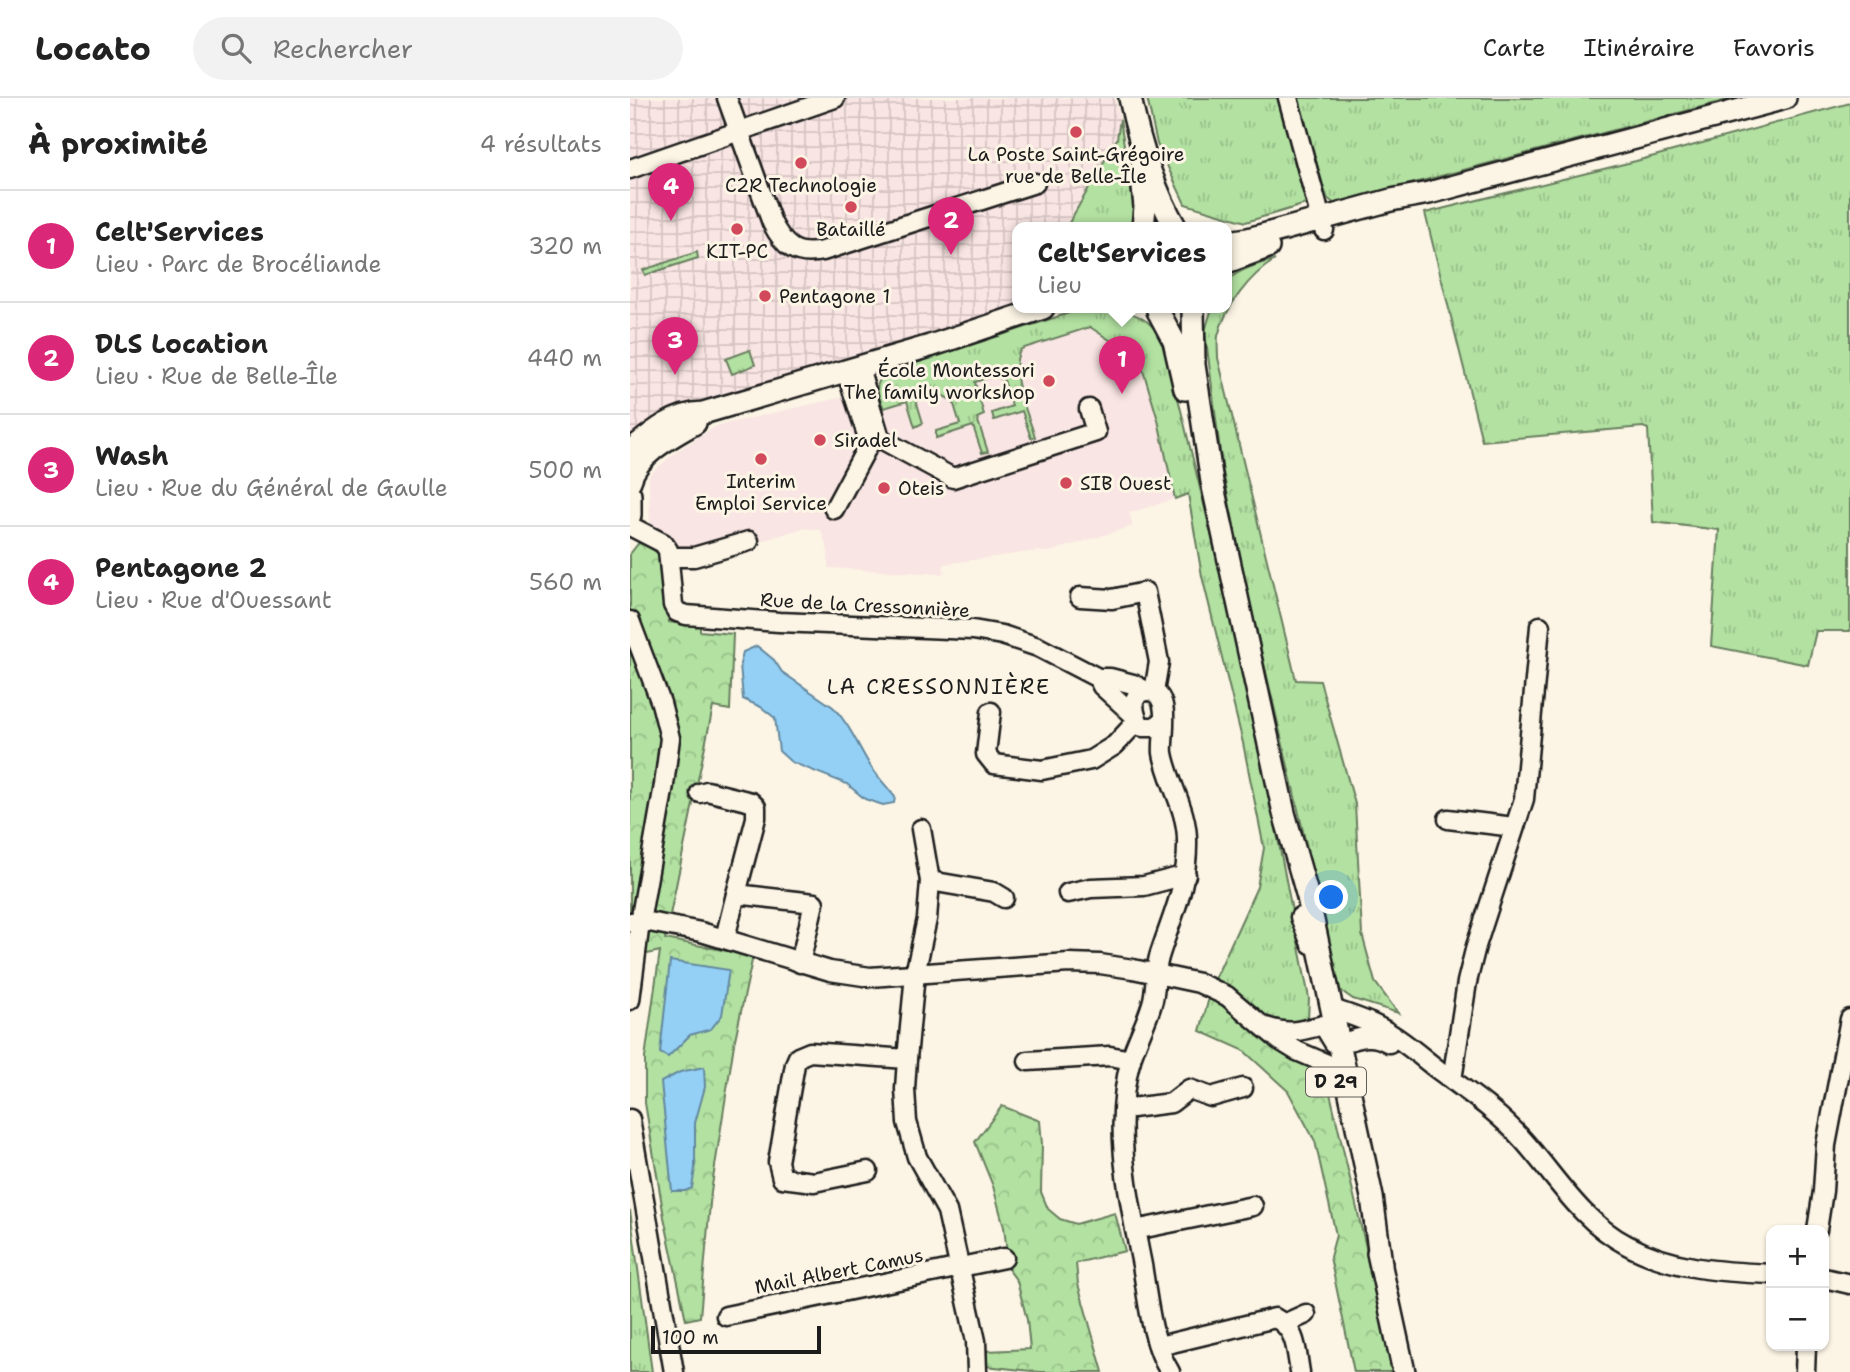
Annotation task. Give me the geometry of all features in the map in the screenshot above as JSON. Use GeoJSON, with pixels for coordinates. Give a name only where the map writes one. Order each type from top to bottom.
{"type":"FeatureCollection","features":[{"type":"Feature","properties":{"kind":"main road"},"geometry":{"type":"LineString","coordinates":[[1129,98],[1158,190],[1173,222]]}},
{"type":"Feature","properties":{"kind":"main road"},"geometry":{"type":"LineString","coordinates":[[1232,260],[1391,200],[1429,193],[1785,98]]}},
{"type":"Feature","properties":{"kind":"main road"},"geometry":{"type":"LineString","coordinates":[[1137,129],[1145,207],[1144,222]]}},
{"type":"Feature","properties":{"kind":"main road"},"geometry":{"type":"LineString","coordinates":[[1232,241],[1322,224]]}},
{"type":"Feature","properties":{"kind":"main road"},"geometry":{"type":"LineString","coordinates":[[630,451],[663,424],[853,369],[1027,313]]}},
{"type":"Feature","properties":{"kind":"main road","name":"D 29"},"geometry":{"type":"LineString","coordinates":[[1156,313],[1174,341],[1198,441],[1212,482]]}},
{"type":"Feature","properties":{"kind":"main road","name":"D 29"},"geometry":{"type":"LineString","coordinates":[[1193,313],[1195,365],[1212,482],[1284,813],[1300,918],[1328,1017],[1340,1044],[1372,1197],[1381,1264]]}},
{"type":"Feature","properties":{"kind":"main road"},"geometry":{"type":"LineString","coordinates":[[630,481],[639,464],[670,438],[697,422],[703,413]]}},
{"type":"Feature","properties":{"kind":"main road"},"geometry":{"type":"LineString","coordinates":[[630,495],[630,514]]}},
{"type":"Feature","properties":{"kind":"main road","name":"D 29"},"geometry":{"type":"LineString","coordinates":[[1284,813],[1308,897],[1328,1017],[1332,1066],[1381,1264],[1404,1372]]}},
{"type":"Feature","properties":{"kind":"street"},"geometry":{"type":"LineString","coordinates":[[727,98],[772,223],[788,247],[803,253],[823,251],[1035,183]]}},
{"type":"Feature","properties":{"kind":"street"},"geometry":{"type":"LineString","coordinates":[[630,169],[835,98]]}},
{"type":"Feature","properties":{"kind":"street"},"geometry":{"type":"LineString","coordinates":[[1288,98],[1322,224]]}},
{"type":"Feature","properties":{"kind":"street"},"geometry":{"type":"LineString","coordinates":[[834,509],[870,442],[879,435],[853,369]]}},
{"type":"Feature","properties":{"kind":"street"},"geometry":{"type":"LineString","coordinates":[[874,439],[881,439],[953,478],[1096,432],[1088,409]]}},
{"type":"Feature","properties":{"kind":"street"},"geometry":{"type":"LineString","coordinates":[[630,526],[663,544],[670,557],[694,557],[750,541]]}},
{"type":"Feature","properties":{"kind":"street","name":"Rue de la Cressonnière"},"geometry":{"type":"LineString","coordinates":[[670,557],[673,605],[677,611],[686,615],[779,622],[973,630],[1002,635],[1038,647],[1098,678],[1133,684],[1160,698],[1164,720],[1163,752],[1181,804],[1188,837],[1186,875],[1180,901],[1158,960],[1153,1002],[1131,1060],[1124,1109],[1126,1185],[1158,1346],[1170,1372]]}},
{"type":"Feature","properties":{"kind":"street"},"geometry":{"type":"LineString","coordinates":[[1080,597],[1112,599],[1145,592],[1159,662],[1150,692],[1136,698],[1133,706],[1138,722]]}},
{"type":"Feature","properties":{"kind":"street"},"geometry":{"type":"LineString","coordinates":[[630,621],[661,704],[670,738],[664,785],[635,922],[630,1000]]}},
{"type":"Feature","properties":{"kind":"street"},"geometry":{"type":"LineString","coordinates":[[1445,1075],[1476,946],[1524,799],[1541,626]]}},
{"type":"Feature","properties":{"kind":"street","name":"Rue de la Cressonnière"},"geometry":{"type":"LineString","coordinates":[[1098,678],[1163,752]]}},
{"type":"Feature","properties":{"kind":"street"},"geometry":{"type":"LineString","coordinates":[[990,712],[986,754],[994,764],[1042,770],[1091,760],[1115,745],[1138,722]]}},
{"type":"Feature","properties":{"kind":"street"},"geometry":{"type":"LineString","coordinates":[[1138,722],[1153,727],[1164,720]]}},
{"type":"Feature","properties":{"kind":"street"},"geometry":{"type":"LineString","coordinates":[[700,793],[707,791],[751,802],[756,807],[756,818],[725,938]]}},
{"type":"Feature","properties":{"kind":"street"},"geometry":{"type":"LineString","coordinates":[[1448,819],[1514,827]]}},
{"type":"Feature","properties":{"kind":"street"},"geometry":{"type":"LineString","coordinates":[[921,830],[930,881],[927,919],[915,974],[907,1059],[905,1089],[908,1122],[917,1157],[947,1211],[976,1341],[977,1372]]}},
{"type":"Feature","properties":{"kind":"street"},"geometry":{"type":"LineString","coordinates":[[1068,893],[1091,888],[1144,886],[1186,875]]}},
{"type":"Feature","properties":{"kind":"street"},"geometry":{"type":"LineString","coordinates":[[930,881],[994,892],[1004,898]]}},
{"type":"Feature","properties":{"kind":"street"},"geometry":{"type":"LineString","coordinates":[[736,894],[814,903],[800,963]]}},
{"type":"Feature","properties":{"kind":"street"},"geometry":{"type":"LineString","coordinates":[[1300,918],[1310,937],[1328,1021],[1340,1044],[1364,1036],[1374,1036],[1445,1075]]}},
{"type":"Feature","properties":{"kind":"street"},"geometry":{"type":"LineString","coordinates":[[635,922],[664,924],[725,938],[800,963],[870,977],[1069,963],[1111,965],[1199,983],[1227,996],[1279,1041],[1332,1066]]}},
{"type":"Feature","properties":{"kind":"street"},"geometry":{"type":"LineString","coordinates":[[1328,1017],[1345,1096],[1358,1131]]}},
{"type":"Feature","properties":{"kind":"street"},"geometry":{"type":"LineString","coordinates":[[1263,1026],[1279,1032],[1296,1033],[1328,1017],[1380,1028],[1506,1123],[1524,1140],[1573,1203],[1615,1238],[1640,1252],[1678,1264],[1720,1271],[1766,1274]]}},
{"type":"Feature","properties":{"kind":"street"},"geometry":{"type":"LineString","coordinates":[[1818,1225],[1824,1191],[1826,1145],[1850,1019]]}},
{"type":"Feature","properties":{"kind":"street"},"geometry":{"type":"LineString","coordinates":[[868,1171],[814,1182],[782,1178],[778,1162],[795,1064],[798,1057],[810,1052],[907,1059]]}},
{"type":"Feature","properties":{"kind":"street"},"geometry":{"type":"LineString","coordinates":[[1028,1061],[1110,1056],[1131,1060]]}},
{"type":"Feature","properties":{"kind":"street"},"geometry":{"type":"LineString","coordinates":[[1124,1109],[1171,1103],[1189,1089],[1211,1097],[1243,1088]]}},
{"type":"Feature","properties":{"kind":"street"},"geometry":{"type":"LineString","coordinates":[[630,1119],[674,1372]]}},
{"type":"Feature","properties":{"kind":"street"},"geometry":{"type":"LineString","coordinates":[[1135,1230],[1253,1206]]}},
{"type":"Feature","properties":{"kind":"street","name":"Mail Albert Camus"},"geometry":{"type":"LineString","coordinates":[[726,1316],[1004,1258]]}},
{"type":"Feature","properties":{"kind":"street"},"geometry":{"type":"LineString","coordinates":[[1829,1279],[1850,1284]]}},
{"type":"Feature","properties":{"kind":"street"},"geometry":{"type":"LineString","coordinates":[[1286,1323],[1306,1314]]}},
{"type":"Feature","properties":{"kind":"street"},"geometry":{"type":"LineString","coordinates":[[1158,1346],[1275,1318],[1286,1323],[1293,1334],[1300,1372]]}},
{"type":"Feature","properties":{"kind":"street"},"geometry":{"type":"LineString","coordinates":[[1805,1372],[1806,1351]]}},
{"type":"Feature","properties":{"kind":"shaded area"},"geometry":{"type":"Polygon","coordinates":[[[630,98],[1115,98],[1120,119],[1117,139],[1069,222],[1012,222],[1012,307],[878,351],[693,402],[658,417],[630,440],[630,98]]]}},
{"type":"Feature","properties":{"kind":"shaded area"},"geometry":{"type":"Polygon","coordinates":[[[1090,327],[1140,360],[1158,420],[1175,499],[1129,513],[1133,526],[1049,552],[1037,551],[944,564],[943,574],[828,568],[828,551],[821,530],[803,528],[762,541],[753,535],[694,554],[650,528],[649,475],[677,451],[716,426],[878,389],[1090,327]]]}},
{"type":"Feature","properties":{"kind":"green space"},"geometry":{"type":"Polygon","coordinates":[[[1147,98],[1278,98],[1306,204],[1246,222],[1185,204],[1157,144],[1147,98]]]}},
{"type":"Feature","properties":{"kind":"green space"},"geometry":{"type":"Polygon","coordinates":[[[1297,98],[1735,98],[1335,204],[1327,198],[1297,98]]]}},
{"type":"Feature","properties":{"kind":"green space"},"geometry":{"type":"Polygon","coordinates":[[[1850,103],[1850,631],[1816,631],[1808,665],[1711,646],[1719,530],[1653,522],[1648,429],[1643,427],[1482,441],[1425,213],[1636,161],[1850,103]]]}},
{"type":"Feature","properties":{"kind":"green space"},"geometry":{"type":"Polygon","coordinates":[[[1120,119],[1134,208],[1133,222],[1069,222],[1117,139],[1120,119]]]}},
{"type":"Feature","properties":{"kind":"green space"},"geometry":{"type":"Polygon","coordinates":[[[697,252],[698,258],[645,275],[643,270],[697,252]]]}},
{"type":"Feature","properties":{"kind":"green space"},"geometry":{"type":"Polygon","coordinates":[[[1275,260],[1248,283],[1232,305],[1232,277],[1275,260]]]}},
{"type":"Feature","properties":{"kind":"green space"},"geometry":{"type":"Polygon","coordinates":[[[1069,313],[1130,313],[1146,321],[1159,336],[1167,353],[1231,615],[1263,762],[1309,998],[1308,1019],[1299,1026],[1273,1021],[1215,979],[1257,887],[1264,848],[1243,743],[1202,576],[1188,494],[1175,499],[1158,420],[1140,360],[1090,327],[1021,349],[1017,358],[1017,380],[1035,437],[1031,438],[1022,411],[994,420],[992,413],[1012,406],[1004,380],[994,376],[975,382],[984,415],[977,418],[988,452],[982,453],[973,426],[936,438],[936,431],[960,424],[953,401],[938,393],[916,400],[923,423],[915,427],[907,401],[884,408],[877,386],[886,373],[1069,313]]]}},
{"type":"Feature","properties":{"kind":"green space"},"geometry":{"type":"Polygon","coordinates":[[[1210,313],[1227,313],[1218,336],[1218,358],[1296,680],[1320,681],[1355,804],[1362,934],[1375,982],[1398,1013],[1353,999],[1340,990],[1249,599],[1222,467],[1205,331],[1210,313]]]}},
{"type":"Feature","properties":{"kind":"green space"},"geometry":{"type":"Polygon","coordinates":[[[750,350],[755,365],[732,374],[726,359],[750,350]]]}},
{"type":"Feature","properties":{"kind":"green space"},"geometry":{"type":"Polygon","coordinates":[[[641,540],[660,555],[669,622],[700,626],[700,631],[733,634],[730,710],[713,707],[665,939],[753,956],[734,1044],[711,1192],[700,1317],[686,1320],[664,1217],[645,1103],[645,1058],[660,951],[630,958],[630,554],[641,540]]]}},
{"type":"Feature","properties":{"kind":"green space"},"geometry":{"type":"Polygon","coordinates":[[[1210,994],[1316,1064],[1330,1093],[1395,1372],[1354,1372],[1330,1257],[1336,1235],[1315,1141],[1288,1091],[1243,1050],[1200,1031],[1210,994]]]}},
{"type":"Feature","properties":{"kind":"green space"},"geometry":{"type":"Polygon","coordinates":[[[1002,1106],[1040,1121],[1041,1192],[1048,1209],[1060,1219],[1076,1224],[1115,1213],[1125,1251],[1076,1263],[1078,1284],[1103,1372],[1040,1372],[986,1366],[987,1351],[1030,1349],[1027,1320],[1017,1281],[1009,1270],[1004,1227],[993,1186],[975,1142],[1002,1106]]]}},
{"type":"Feature","properties":{"kind":"green space"},"geometry":{"type":"Polygon","coordinates":[[[630,1210],[652,1372],[630,1372],[630,1210]]]}},
{"type":"Feature","properties":{"kind":"water"},"geometry":{"type":"Polygon","coordinates":[[[757,646],[774,660],[782,672],[833,707],[849,728],[871,767],[895,797],[894,803],[883,805],[865,799],[847,784],[791,762],[779,751],[775,718],[761,707],[743,699],[740,664],[743,652],[757,646]]]}},
{"type":"Feature","properties":{"kind":"water"},"geometry":{"type":"Polygon","coordinates":[[[670,961],[729,970],[722,1015],[711,1029],[690,1035],[668,1057],[660,1053],[670,961]]]}},
{"type":"Feature","properties":{"kind":"water"},"geometry":{"type":"Polygon","coordinates":[[[704,1067],[705,1087],[695,1123],[692,1188],[672,1191],[661,1082],[680,1072],[704,1067]]]}},
{"type":"Feature","properties":{"kind":"place","name":"La Poste Saint-Grégoire rue de Belle-Île"},"geometry":{"type":"Point","coordinates":[1076,132]}},
{"type":"Feature","properties":{"kind":"place","name":"C2R Technologie"},"geometry":{"type":"Point","coordinates":[801,163]}},
{"type":"Feature","properties":{"kind":"place","name":"Bataillé"},"geometry":{"type":"Point","coordinates":[851,207]}},
{"type":"Feature","properties":{"kind":"place","name":"Pentagone 2"},"geometry":{"type":"Point","coordinates":[671,221]}},
{"type":"Feature","properties":{"kind":"place","name":"KIT-PC"},"geometry":{"type":"Point","coordinates":[737,229]}},
{"type":"Feature","properties":{"kind":"place","name":"DLS Location"},"geometry":{"type":"Point","coordinates":[951,255]}},
{"type":"Feature","properties":{"kind":"place","name":"Pentagone 1"},"geometry":{"type":"Point","coordinates":[765,296]}},
{"type":"Feature","properties":{"kind":"place","name":"Wash"},"geometry":{"type":"Point","coordinates":[675,375]}},
{"type":"Feature","properties":{"kind":"place","name":"École Montessori The family workshop"},"geometry":{"type":"Point","coordinates":[1049,381]}},
{"type":"Feature","properties":{"kind":"place","name":"Celt'Services"},"geometry":{"type":"Point","coordinates":[1122,394]}},
{"type":"Feature","properties":{"kind":"place","name":"Siradel"},"geometry":{"type":"Point","coordinates":[820,440]}},
{"type":"Feature","properties":{"kind":"place","name":"Interim Emploi Service"},"geometry":{"type":"Point","coordinates":[761,459]}},
{"type":"Feature","properties":{"kind":"place","name":"SIB Ouest"},"geometry":{"type":"Point","coordinates":[1066,483]}},
{"type":"Feature","properties":{"kind":"place","name":"Oteis"},"geometry":{"type":"Point","coordinates":[884,488]}},
{"type":"Feature","properties":{"kind":"district","name":"LA CRESSONNIÈRE"},"geometry":{"type":"Point","coordinates":[939,687]}}]}
